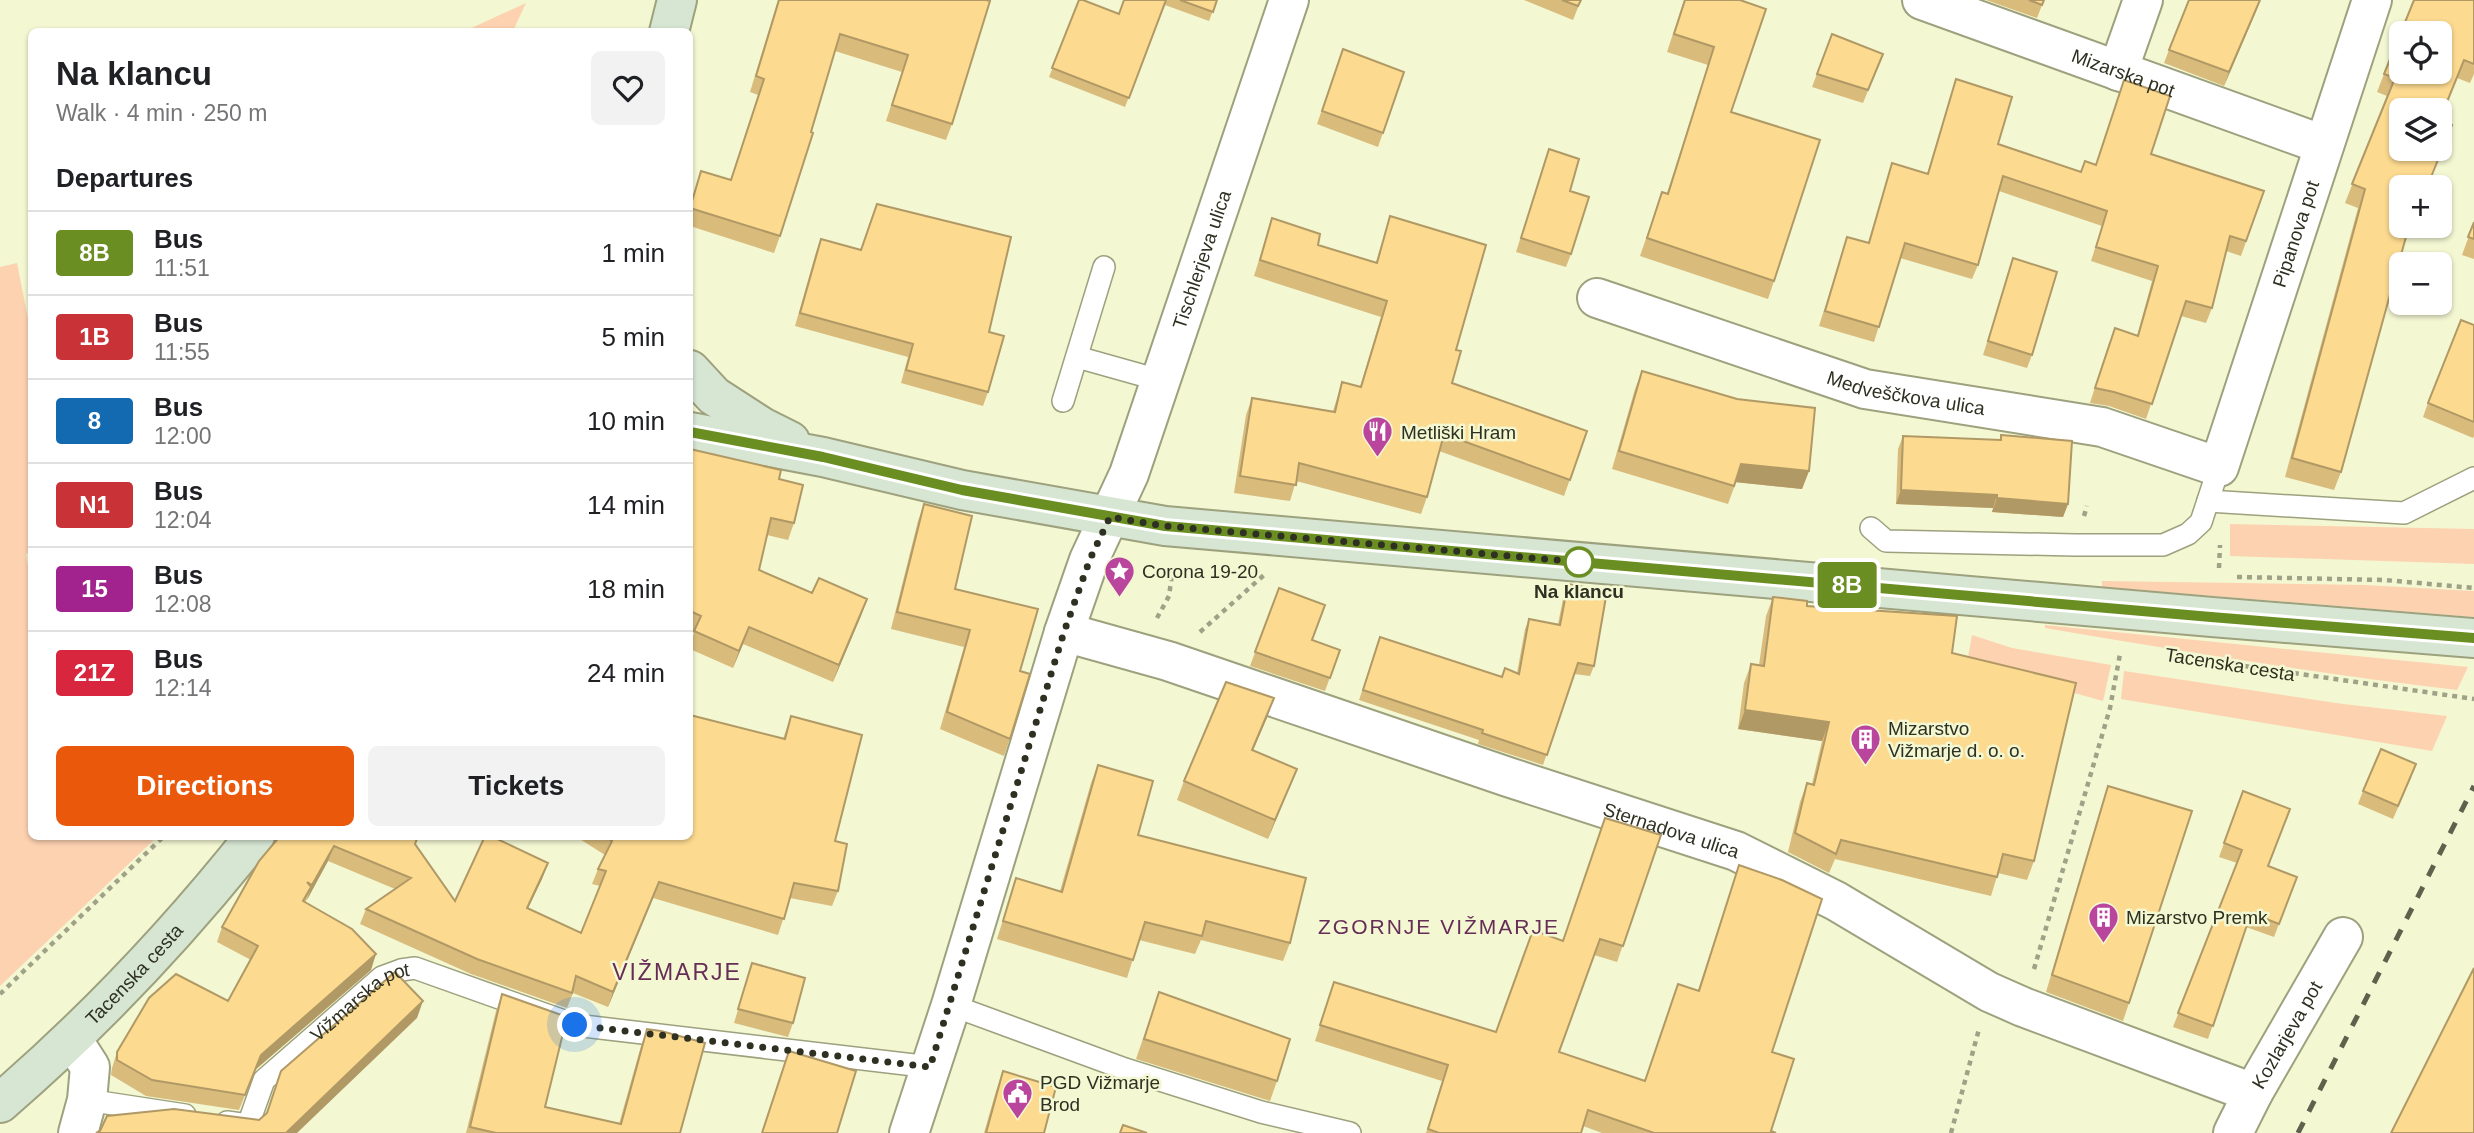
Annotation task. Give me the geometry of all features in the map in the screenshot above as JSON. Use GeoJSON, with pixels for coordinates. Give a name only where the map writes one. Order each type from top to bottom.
{"type":"FeatureCollection","features":[{"type":"Feature","properties":{"kind":"main road"},"geometry":{"type":"LineString","coordinates":[[670,28],[677,0]]}},
{"type":"Feature","properties":{"kind":"main road"},"geometry":{"type":"LineString","coordinates":[[693,373],[714,396],[762,427],[823,457]]}},
{"type":"Feature","properties":{"kind":"main road"},"geometry":{"type":"LineString","coordinates":[[693,433],[823,457],[962,490],[1165,526],[2474,638]]}},
{"type":"Feature","properties":{"kind":"main road","name":"Tacenska cesta"},"geometry":{"type":"LineString","coordinates":[[0,1103],[72,1039],[167,941],[252,840]]}},
{"type":"Feature","properties":{"kind":"street","name":"Tischlerjeva ulica"},"geometry":{"type":"LineString","coordinates":[[1110,517],[1129,474],[1289,0]]}},
{"type":"Feature","properties":{"kind":"street","name":"Mizarska pot"},"geometry":{"type":"LineString","coordinates":[[1925,0],[2324,145]]}},
{"type":"Feature","properties":{"kind":"street"},"geometry":{"type":"LineString","coordinates":[[2118,71],[2143,0]]}},
{"type":"Feature","properties":{"kind":"street","name":"Pipanova pot"},"geometry":{"type":"LineString","coordinates":[[2213,484],[2372,0]]}},
{"type":"Feature","properties":{"kind":"street","name":"Medveščkova ulica"},"geometry":{"type":"LineString","coordinates":[[1598,298],[1865,388],[2102,427],[2213,484]]}},
{"type":"Feature","properties":{"kind":"street"},"geometry":{"type":"LineString","coordinates":[[909,1133],[951,1005],[1064,632],[1090,559],[1110,517]]}},
{"type":"Feature","properties":{"kind":"street","name":"Sternadova ulica"},"geometry":{"type":"LineString","coordinates":[[1064,632],[1153,657],[1736,851],[1836,901],[2006,999],[2253,1093]]}},
{"type":"Feature","properties":{"kind":"street","name":"Kozlarjeva pot"},"geometry":{"type":"LineString","coordinates":[[2233,1133],[2253,1093],[2343,937]]}},
{"type":"Feature","properties":{"kind":"street"},"geometry":{"type":"LineString","coordinates":[[72,1039],[90,1067],[82,1116]]}},
{"type":"Feature","properties":{"kind":"lane"},"geometry":{"type":"LineString","coordinates":[[1063,401],[1104,267]]}},
{"type":"Feature","properties":{"kind":"lane"},"geometry":{"type":"LineString","coordinates":[[1077,357],[1159,380]]}},
{"type":"Feature","properties":{"kind":"lane"},"geometry":{"type":"LineString","coordinates":[[1871,528],[1886,541],[2163,545],[2188,534],[2201,522],[2213,484],[2404,513],[2474,478]]}},
{"type":"Feature","properties":{"kind":"lane","name":"Vižmarska pot"},"geometry":{"type":"LineString","coordinates":[[82,1116],[248,1125],[264,1080],[382,977],[415,968],[575,1025],[930,1067]]}},
{"type":"Feature","properties":{"kind":"lane"},"geometry":{"type":"LineString","coordinates":[[951,1005],[1137,1073],[1261,1112],[1350,1133]]}},
{"type":"Feature","properties":{"kind":"path"},"geometry":{"type":"LineString","coordinates":[[1153,657],[1169,596],[1173,567]]}},
{"type":"Feature","properties":{"kind":"path"},"geometry":{"type":"LineString","coordinates":[[1153,657],[1264,575]]}},
{"type":"Feature","properties":{"kind":"path"},"geometry":{"type":"LineString","coordinates":[[1951,1133],[2006,999],[2110,708],[2120,654]]}},
{"type":"Feature","properties":{"kind":"path","name":"Tacenska cesta"},"geometry":{"type":"LineString","coordinates":[[2171,655],[2474,699]]}},
{"type":"Feature","properties":{"kind":"path"},"geometry":{"type":"LineString","coordinates":[[0,993],[160,840]]}},
{"type":"Feature","properties":{"kind":"shaded area"},"geometry":{"type":"Polygon","coordinates":[[[526,3],[514,28],[472,28],[526,3]]]}},
{"type":"Feature","properties":{"kind":"shaded area"},"geometry":{"type":"Polygon","coordinates":[[[17,263],[28,319],[28,840],[154,840],[0,986],[0,267],[17,263]]]}},
{"type":"Feature","properties":{"kind":"shaded area"},"geometry":{"type":"Polygon","coordinates":[[[2230,524],[2474,529],[2474,564],[2230,556],[2230,524]]]}},
{"type":"Feature","properties":{"kind":"shaded area"},"geometry":{"type":"Polygon","coordinates":[[[2102,581],[2364,585],[2474,591],[2474,617],[2102,587],[2102,581]]]}},
{"type":"Feature","properties":{"kind":"shaded area"},"geometry":{"type":"Polygon","coordinates":[[[2045,625],[2468,667],[2457,690],[2251,662],[2045,628],[2045,625]]]}},
{"type":"Feature","properties":{"kind":"shaded area"},"geometry":{"type":"Polygon","coordinates":[[[1972,635],[2012,648],[2111,665],[2103,701],[1967,663],[1972,635]]]}},
{"type":"Feature","properties":{"kind":"shaded area"},"geometry":{"type":"Polygon","coordinates":[[[2124,671],[2343,704],[2447,716],[2432,751],[2121,699],[2124,671]]]}},
{"type":"Feature","properties":{"kind":"building"},"geometry":{"type":"Polygon","coordinates":[[[779,0],[990,1],[952,124],[892,105],[908,55],[840,34],[811,132],[813,133],[780,236],[693,209],[693,198],[701,171],[731,180],[764,79],[756,76],[779,0]]]}},
{"type":"Feature","properties":{"kind":"building"},"geometry":{"type":"Polygon","coordinates":[[[1079,0],[1119,14],[1124,0],[1166,0],[1129,98],[1052,68],[1079,0]]]}},
{"type":"Feature","properties":{"kind":"building"},"geometry":{"type":"Polygon","coordinates":[[[1180,0],[1217,0],[1213,12],[1180,0]]]}},
{"type":"Feature","properties":{"kind":"building"},"geometry":{"type":"Polygon","coordinates":[[[1562,0],[1581,0],[1578,6],[1562,0]]]}},
{"type":"Feature","properties":{"kind":"building"},"geometry":{"type":"Polygon","coordinates":[[[1685,0],[1740,0],[1766,9],[1731,112],[1820,140],[1774,281],[1647,238],[1662,192],[1668,194],[1714,47],[1674,34],[1685,0]]]}},
{"type":"Feature","properties":{"kind":"building"},"geometry":{"type":"Polygon","coordinates":[[[2029,0],[2044,0],[2042,5],[2029,0]]]}},
{"type":"Feature","properties":{"kind":"building"},"geometry":{"type":"Polygon","coordinates":[[[2189,0],[2260,0],[2229,72],[2169,50],[2189,0]]]}},
{"type":"Feature","properties":{"kind":"building"},"geometry":{"type":"Polygon","coordinates":[[[2414,0],[2474,0],[2474,64],[2464,60],[2449,98],[2389,98],[2389,161],[2437,161],[2432,175],[2389,175],[2389,238],[2406,238],[2402,252],[2389,252],[2389,298],[2341,472],[2292,458],[2365,189],[2352,184],[2393,84],[2452,84],[2452,21],[2405,21],[2414,0]]]}},
{"type":"Feature","properties":{"kind":"building"},"geometry":{"type":"Polygon","coordinates":[[[1832,34],[1883,54],[1868,90],[1817,74],[1832,34]]]}},
{"type":"Feature","properties":{"kind":"building"},"geometry":{"type":"Polygon","coordinates":[[[1343,49],[1404,72],[1383,133],[1322,111],[1343,49]]]}},
{"type":"Feature","properties":{"kind":"building"},"geometry":{"type":"Polygon","coordinates":[[[2389,62],[2389,76],[2384,74],[2389,62]]]}},
{"type":"Feature","properties":{"kind":"building"},"geometry":{"type":"Polygon","coordinates":[[[1956,79],[2012,97],[1998,144],[2081,172],[2085,161],[2096,165],[2124,80],[2170,96],[2151,154],[2264,191],[2246,241],[2230,236],[2212,308],[2186,301],[2152,404],[2095,388],[2115,328],[2138,336],[2158,266],[2096,247],[2107,211],[2003,176],[1978,265],[1905,243],[1879,327],[1825,311],[1847,237],[1869,243],[1892,163],[1928,174],[1956,79]]]}},
{"type":"Feature","properties":{"kind":"building"},"geometry":{"type":"Polygon","coordinates":[[[1549,149],[1579,159],[1570,191],[1589,197],[1571,254],[1521,238],[1549,149]]]}},
{"type":"Feature","properties":{"kind":"building"},"geometry":{"type":"Polygon","coordinates":[[[877,204],[1011,237],[989,332],[1004,336],[988,392],[906,370],[913,344],[800,313],[821,239],[861,250],[877,204]]]}},
{"type":"Feature","properties":{"kind":"building"},"geometry":{"type":"Polygon","coordinates":[[[1390,216],[1486,245],[1456,350],[1461,351],[1452,383],[1587,431],[1570,480],[1444,434],[1427,497],[1299,463],[1296,485],[1240,476],[1252,398],[1335,412],[1342,382],[1361,387],[1387,301],[1260,260],[1272,218],[1320,234],[1318,245],[1377,263],[1390,216]]]}},
{"type":"Feature","properties":{"kind":"building"},"geometry":{"type":"Polygon","coordinates":[[[2474,222],[2474,239],[2468,237],[2474,222]]]}},
{"type":"Feature","properties":{"kind":"building"},"geometry":{"type":"Polygon","coordinates":[[[2013,258],[2057,272],[2032,355],[1988,341],[2013,258]]]}},
{"type":"Feature","properties":{"kind":"building"},"geometry":{"type":"Polygon","coordinates":[[[2461,320],[2474,325],[2474,422],[2428,403],[2461,320]]]}},
{"type":"Feature","properties":{"kind":"building"},"geometry":{"type":"Polygon","coordinates":[[[1642,371],[1737,399],[1815,408],[1809,471],[1741,464],[1734,486],[1619,451],[1642,371]]]}},
{"type":"Feature","properties":{"kind":"building"},"geometry":{"type":"Polygon","coordinates":[[[2001,435],[2072,441],[2068,504],[1997,498],[1997,495],[1901,490],[1903,436],[2001,440],[2001,435]]]}},
{"type":"Feature","properties":{"kind":"building"},"geometry":{"type":"Polygon","coordinates":[[[693,450],[781,470],[779,479],[803,485],[794,523],[771,518],[759,570],[812,593],[819,578],[867,599],[839,665],[749,627],[739,651],[694,631],[701,616],[693,612],[693,450]]]}},
{"type":"Feature","properties":{"kind":"building"},"geometry":{"type":"Polygon","coordinates":[[[924,504],[972,516],[955,589],[1038,609],[1020,671],[1030,674],[1010,739],[947,712],[970,630],[897,612],[924,504]]]}},
{"type":"Feature","properties":{"kind":"building"},"geometry":{"type":"Polygon","coordinates":[[[1568,584],[1607,591],[1594,666],[1578,663],[1547,755],[1482,733],[1483,730],[1363,690],[1380,637],[1502,677],[1505,668],[1519,674],[1529,619],[1560,625],[1568,584]]]}},
{"type":"Feature","properties":{"kind":"building"},"geometry":{"type":"Polygon","coordinates":[[[1279,588],[1325,605],[1312,640],[1340,650],[1330,678],[1255,652],[1279,588]]]}},
{"type":"Feature","properties":{"kind":"building","name":"Mizarstvo Vižmarje d. o. o."},"geometry":{"type":"Polygon","coordinates":[[[1773,597],[1807,601],[1807,606],[1957,616],[1952,653],[2076,683],[2034,861],[2003,854],[1997,877],[1841,840],[1836,854],[1795,833],[1807,783],[1814,785],[1829,722],[1745,710],[1751,664],[1764,666],[1773,597]]]}},
{"type":"Feature","properties":{"kind":"building"},"geometry":{"type":"Polygon","coordinates":[[[1226,682],[1274,698],[1252,750],[1297,769],[1275,820],[1184,781],[1226,682]]]}},
{"type":"Feature","properties":{"kind":"building"},"geometry":{"type":"Polygon","coordinates":[[[693,716],[785,739],[791,716],[862,735],[835,841],[847,844],[838,891],[794,883],[784,919],[659,882],[613,992],[576,976],[572,993],[477,959],[366,909],[411,878],[334,846],[312,885],[307,882],[311,887],[303,901],[352,929],[376,954],[261,1055],[245,1095],[152,1080],[117,1060],[117,1052],[149,998],[176,974],[228,1001],[258,946],[222,927],[259,861],[277,840],[416,840],[415,844],[455,901],[483,840],[499,840],[548,863],[527,908],[581,933],[606,871],[598,869],[612,841],[693,840],[693,716]]]}},
{"type":"Feature","properties":{"kind":"building"},"geometry":{"type":"Polygon","coordinates":[[[2381,749],[2416,764],[2398,806],[2363,791],[2381,749]]]}},
{"type":"Feature","properties":{"kind":"building"},"geometry":{"type":"Polygon","coordinates":[[[1098,765],[1153,781],[1138,835],[1306,878],[1290,943],[1206,921],[1202,936],[1145,922],[1133,960],[1003,921],[1016,878],[1062,892],[1098,765]]]}},
{"type":"Feature","properties":{"kind":"building"},"geometry":{"type":"Polygon","coordinates":[[[2108,786],[2192,811],[2129,1003],[2052,975],[2108,786]]]}},
{"type":"Feature","properties":{"kind":"building"},"geometry":{"type":"Polygon","coordinates":[[[2243,791],[2290,809],[2268,866],[2297,877],[2279,924],[2251,913],[2213,1026],[2178,1013],[2242,850],[2224,843],[2243,791]]]}},
{"type":"Feature","properties":{"kind":"building"},"geometry":{"type":"Polygon","coordinates":[[[1605,818],[1661,835],[1623,946],[1600,939],[1559,1052],[1645,1081],[1678,984],[1699,991],[1739,865],[1782,880],[1822,899],[1772,1052],[1794,1059],[1771,1131],[1776,1133],[1654,1133],[1588,1110],[1581,1133],[1439,1133],[1428,1129],[1448,1065],[1320,1025],[1334,982],[1496,1032],[1533,930],[1563,941],[1605,818]]]}},
{"type":"Feature","properties":{"kind":"building"},"geometry":{"type":"Polygon","coordinates":[[[752,963],[805,978],[793,1023],[738,1009],[752,963]]]}},
{"type":"Feature","properties":{"kind":"building"},"geometry":{"type":"Polygon","coordinates":[[[2474,968],[2474,1133],[2391,1133],[2474,968]]]}},
{"type":"Feature","properties":{"kind":"building"},"geometry":{"type":"Polygon","coordinates":[[[395,972],[423,1001],[286,1133],[96,1133],[100,1131],[107,1116],[174,1109],[259,1120],[267,1113],[281,1071],[395,972]]]}},
{"type":"Feature","properties":{"kind":"building"},"geometry":{"type":"Polygon","coordinates":[[[1159,992],[1290,1039],[1277,1081],[1144,1039],[1159,992]]]}},
{"type":"Feature","properties":{"kind":"building"},"geometry":{"type":"Polygon","coordinates":[[[502,994],[567,1017],[545,1107],[621,1124],[647,1029],[705,1043],[680,1133],[496,1133],[470,1127],[502,994]]]}},
{"type":"Feature","properties":{"kind":"building"},"geometry":{"type":"Polygon","coordinates":[[[789,1051],[856,1071],[837,1133],[762,1133],[789,1051]]]}},
{"type":"Feature","properties":{"kind":"building","name":"PGD Vižmarje Brod"},"geometry":{"type":"Polygon","coordinates":[[[1003,1071],[1056,1087],[1044,1133],[986,1133],[1003,1071]]]}},
{"type":"Feature","properties":{"kind":"building"},"geometry":{"type":"Polygon","coordinates":[[[1123,1125],[1147,1133],[1120,1133],[1123,1125]]]}},
{"type":"Feature","properties":{"kind":"railway"},"geometry":{"type":"LineString","coordinates":[[2298,1133],[2474,786]]}},
{"type":"Feature","properties":{"kind":"bus line","name":"8B"},"geometry":{"type":"LineString","coordinates":[[693,433],[823,457],[962,490],[1165,526],[2474,638]]}},
{"type":"Feature","properties":{"kind":"place","name":"Metliški Hram"},"geometry":{"type":"Point","coordinates":[1378,459]}},
{"type":"Feature","properties":{"kind":"place","name":"Na klancu"},"geometry":{"type":"Point","coordinates":[1579,562]}},
{"type":"Feature","properties":{"kind":"place","name":"Corona 19-20"},"geometry":{"type":"Point","coordinates":[1119,598]}},
{"type":"Feature","properties":{"kind":"place","name":"Mizarstvo Vižmarje d. o. o."},"geometry":{"type":"Point","coordinates":[1865,766]}},
{"type":"Feature","properties":{"kind":"place","name":"Mizarstvo Premk"},"geometry":{"type":"Point","coordinates":[2103,944]}},
{"type":"Feature","properties":{"kind":"place","name":"PGD Vižmarje Brod"},"geometry":{"type":"Point","coordinates":[1017,1120]}},
{"type":"Feature","properties":{"kind":"district","name":"ZGORNJE VIŽMARJE"},"geometry":{"type":"Point","coordinates":[1439,927]}},
{"type":"Feature","properties":{"kind":"district","name":"VIŽMARJE"},"geometry":{"type":"Point","coordinates":[677,972]}},
{"type":"Feature","properties":{"kind":"route"},"geometry":{"type":"LineString","coordinates":[[575,1025],[930,1067],[1064,632],[1090,559],[1110,517],[1165,526],[1579,562]]}}]}
